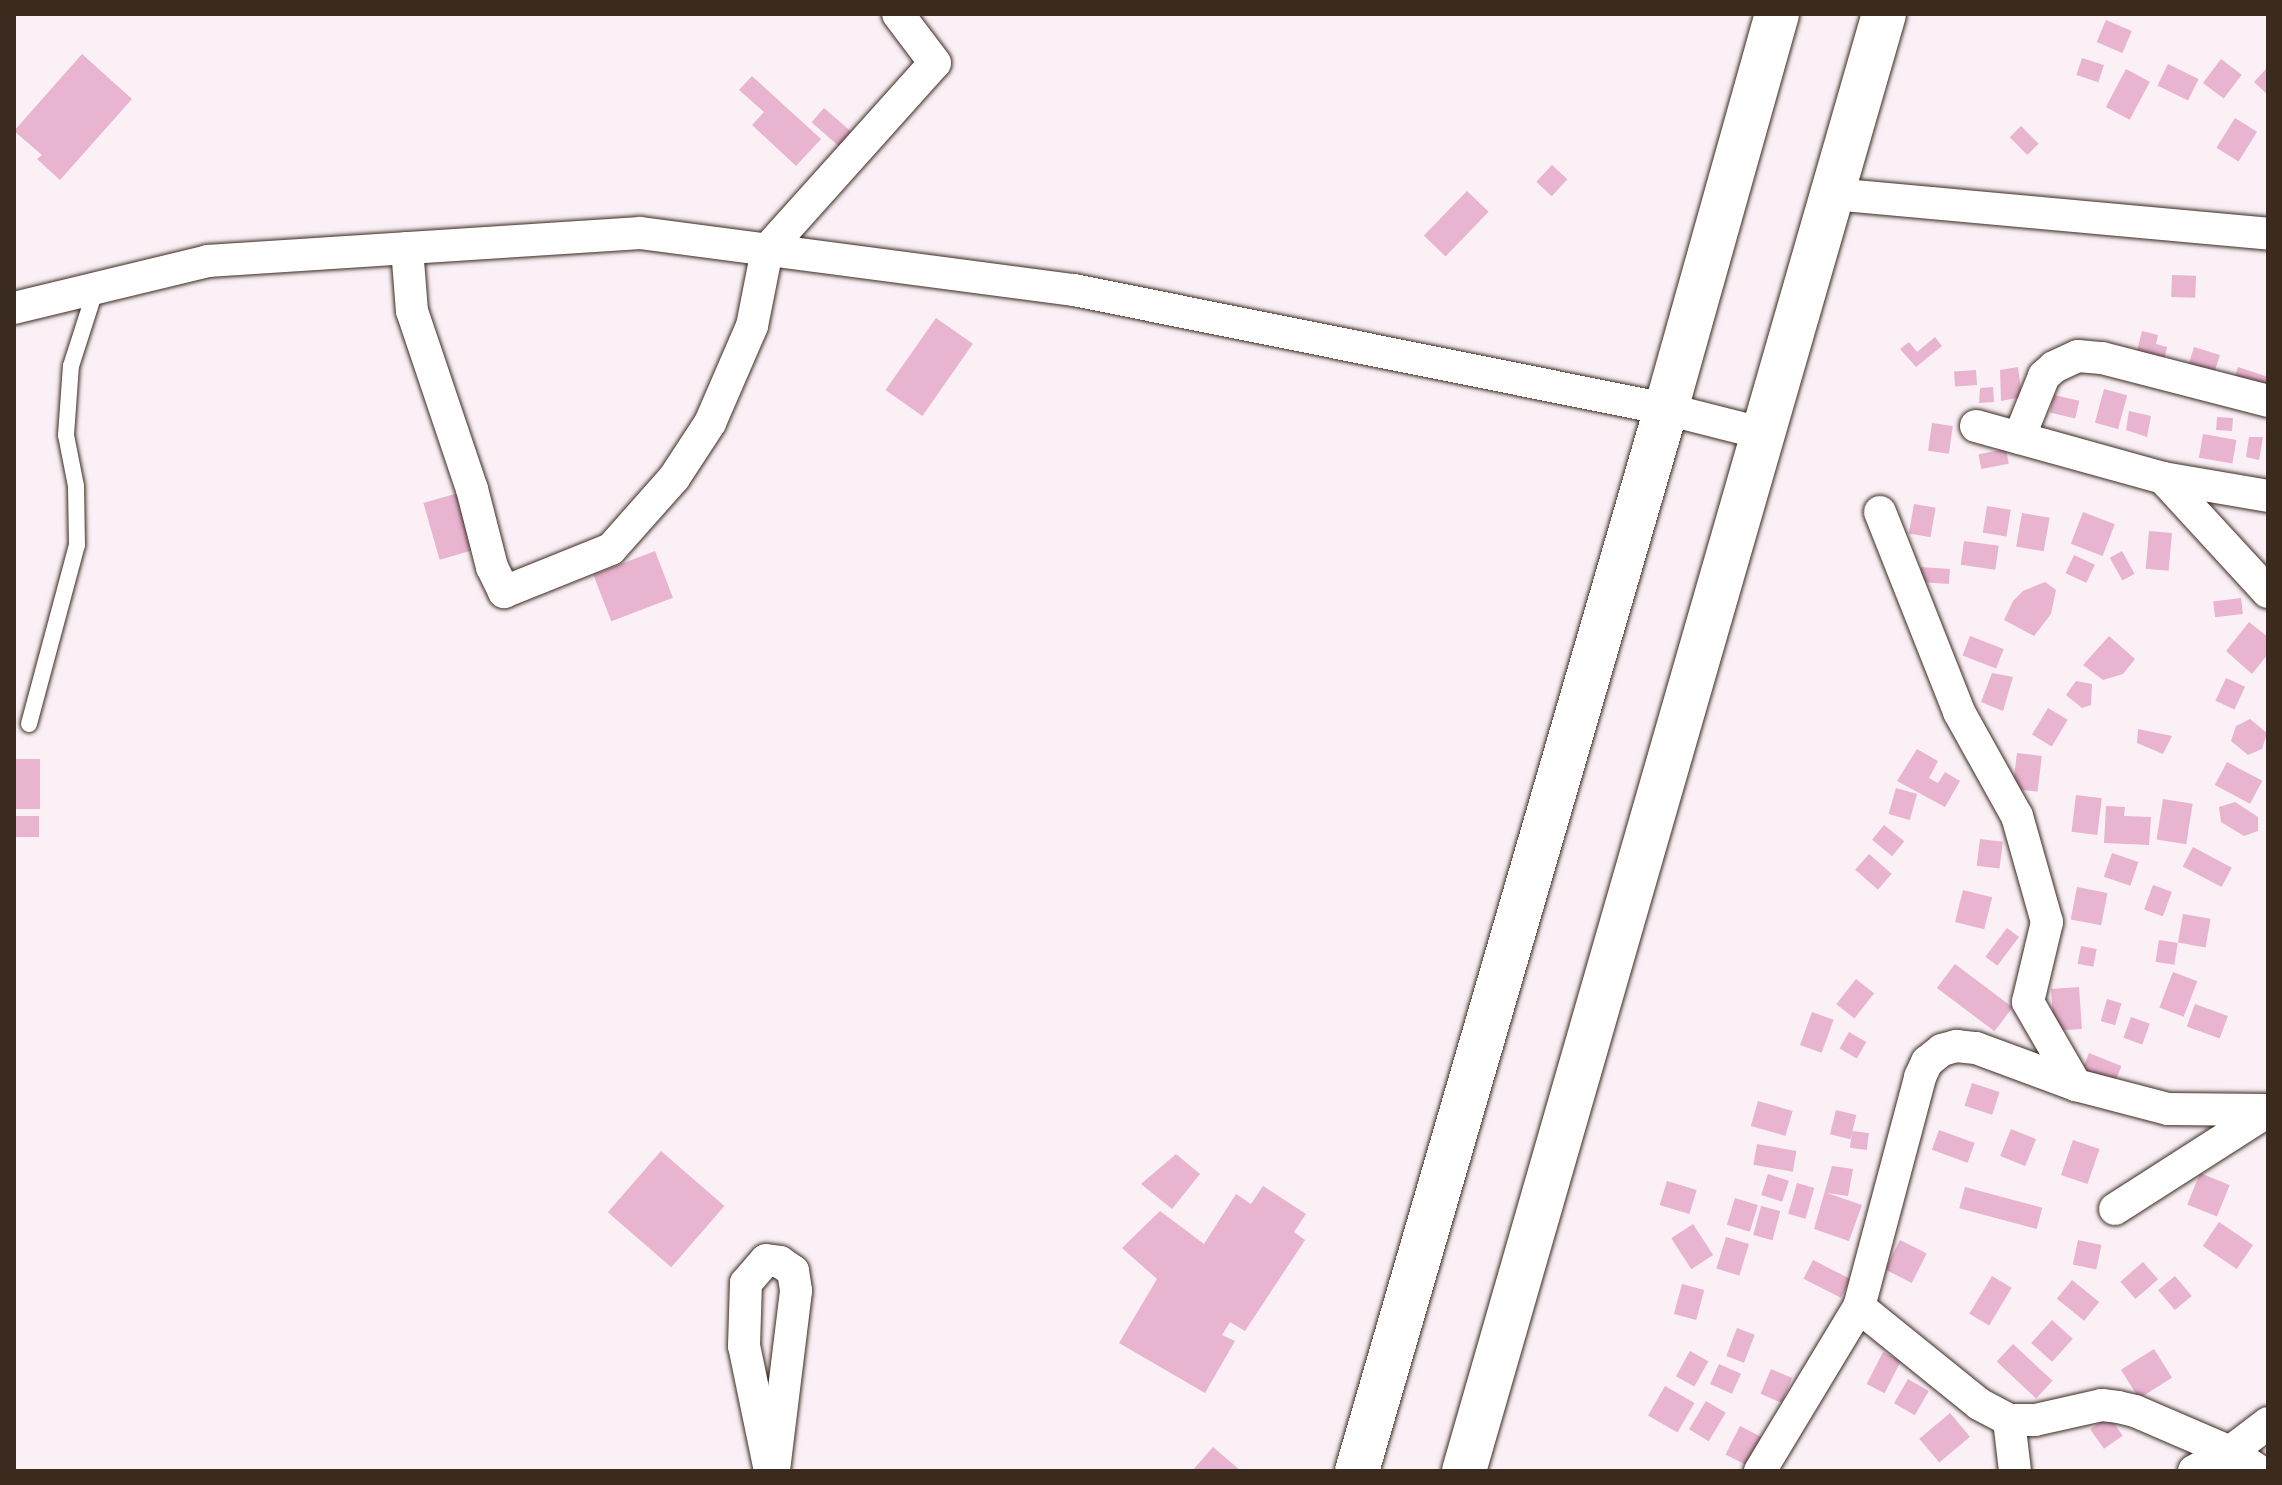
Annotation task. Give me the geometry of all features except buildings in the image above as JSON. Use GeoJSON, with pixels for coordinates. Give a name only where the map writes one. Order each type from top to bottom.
{"type":"FeatureCollection","features":[{"type":"Feature","properties":{"kind":"main road"},"geometry":{"type":"LineString","coordinates":[[1357,1471],[1666,409],[1777,14]]}},
{"type":"Feature","properties":{"kind":"main road"},"geometry":{"type":"LineString","coordinates":[[1464,1471],[1884,14]]}},
{"type":"Feature","properties":{"kind":"street"},"geometry":{"type":"LineString","coordinates":[[407,248],[412,311],[472,489],[492,567],[504,592],[611,549],[674,478],[710,423],[752,326],[767,250],[935,63],[898,14]]}},
{"type":"Feature","properties":{"kind":"street"},"geometry":{"type":"LineString","coordinates":[[1832,194],[2268,234]]}},
{"type":"Feature","properties":{"kind":"street"},"geometry":{"type":"LineString","coordinates":[[14,308],[208,261],[640,233],[1074,290],[1666,409],[1761,433]]}},
{"type":"Feature","properties":{"kind":"street"},"geometry":{"type":"LineString","coordinates":[[2019,438],[2044,376],[2054,367],[2078,356],[2102,358],[2268,401]]}},
{"type":"Feature","properties":{"kind":"street"},"geometry":{"type":"LineString","coordinates":[[1976,426],[2163,478],[2268,496]]}},
{"type":"Feature","properties":{"kind":"street"},"geometry":{"type":"LineString","coordinates":[[2163,478],[2268,592]]}},
{"type":"Feature","properties":{"kind":"street"},"geometry":{"type":"LineString","coordinates":[[1880,512],[1959,712],[2017,816],[2047,922],[2028,1002],[2076,1085]]}},
{"type":"Feature","properties":{"kind":"street"},"geometry":{"type":"LineString","coordinates":[[1760,1471],[1859,1307],[1920,1077],[1927,1062],[1942,1050],[1956,1046],[1976,1048],[2076,1085],[2168,1109],[2268,1110]]}},
{"type":"Feature","properties":{"kind":"street"},"geometry":{"type":"LineString","coordinates":[[2115,1209],[2268,1110]]}},
{"type":"Feature","properties":{"kind":"street"},"geometry":{"type":"LineString","coordinates":[[766,1260],[780,1262],[793,1271],[796,1291],[772,1471],[744,1346],[746,1283],[766,1260]]}},
{"type":"Feature","properties":{"kind":"street"},"geometry":{"type":"LineString","coordinates":[[1859,1307],[1979,1404],[2009,1420],[2035,1420],[2088,1407],[2118,1407],[2230,1452],[2259,1471]]}},
{"type":"Feature","properties":{"kind":"street"},"geometry":{"type":"LineString","coordinates":[[2009,1420],[2015,1471]]}},
{"type":"Feature","properties":{"kind":"street"},"geometry":{"type":"LineString","coordinates":[[2194,1471],[2230,1452],[2268,1423]]}},
{"type":"Feature","properties":{"kind":"lane"},"geometry":{"type":"LineString","coordinates":[[29,724],[77,545],[76,486],[66,435],[71,366],[96,288]]}}]}
